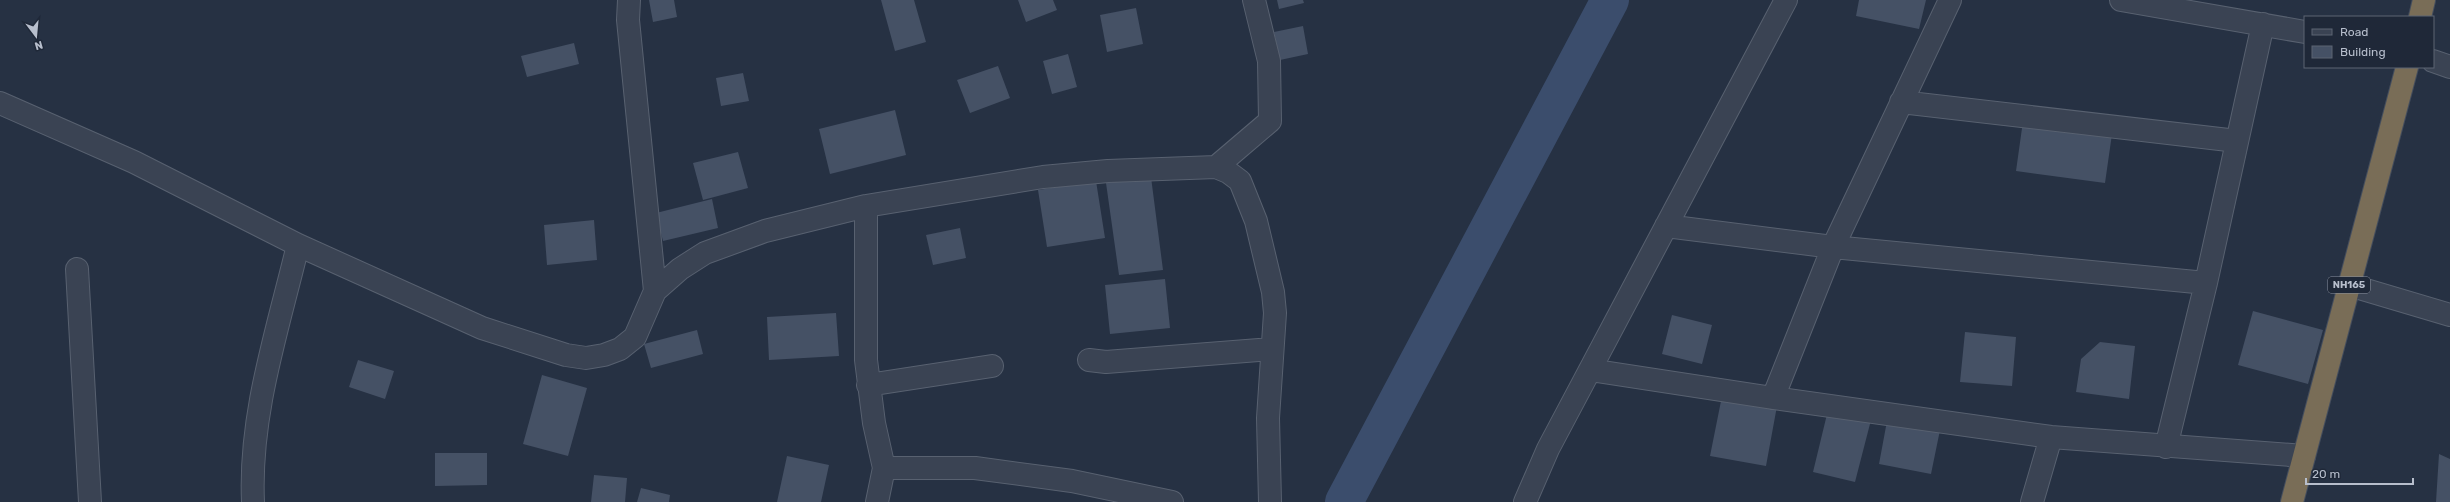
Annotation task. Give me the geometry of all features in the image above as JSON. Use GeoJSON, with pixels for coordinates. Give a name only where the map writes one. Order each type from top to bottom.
{"type":"FeatureCollection","features":[{"type":"Feature","properties":{"kind":"highway"},"geometry":{"type":"LineString","coordinates":[[2420,16],[2424,0]]}},
{"type":"Feature","properties":{"kind":"highway","name":"NH165"},"geometry":{"type":"LineString","coordinates":[[2292,502],[2407,68]]}},
{"type":"Feature","properties":{"kind":"street"},"geometry":{"type":"LineString","coordinates":[[629,0],[628,28],[655,291]]}},
{"type":"Feature","properties":{"kind":"street"},"geometry":{"type":"LineString","coordinates":[[1216,167],[1270,121],[1268,61],[1254,0]]}},
{"type":"Feature","properties":{"kind":"street"},"geometry":{"type":"LineString","coordinates":[[1525,502],[1548,448],[1786,0]]}},
{"type":"Feature","properties":{"kind":"street"},"geometry":{"type":"LineString","coordinates":[[1773,398],[1833,247],[1950,0]]}},
{"type":"Feature","properties":{"kind":"street"},"geometry":{"type":"LineString","coordinates":[[2121,0],[2304,32]]}},
{"type":"Feature","properties":{"kind":"street"},"geometry":{"type":"LineString","coordinates":[[2166,447],[2206,283],[2263,24]]}},
{"type":"Feature","properties":{"kind":"street"},"geometry":{"type":"LineString","coordinates":[[2434,61],[2450,67]]}},
{"type":"Feature","properties":{"kind":"street"},"geometry":{"type":"LineString","coordinates":[[1901,102],[2237,141]]}},
{"type":"Feature","properties":{"kind":"street"},"geometry":{"type":"LineString","coordinates":[[0,103],[134,162],[298,245],[482,328],[566,355],[586,358],[604,355],[620,349],[635,338],[655,291],[680,269],[705,253],[765,231],[866,206],[1043,177],[1124,170],[1216,167],[1228,172],[1240,181],[1256,221],[1273,292],[1275,313],[1268,418],[1270,502]]}},
{"type":"Feature","properties":{"kind":"street"},"geometry":{"type":"LineString","coordinates":[[866,206],[868,385],[884,468],[877,502]]}},
{"type":"Feature","properties":{"kind":"street"},"geometry":{"type":"LineString","coordinates":[[1666,226],[1833,247],[2206,283]]}},
{"type":"Feature","properties":{"kind":"street"},"geometry":{"type":"LineString","coordinates":[[253,502],[252,460],[258,410],[298,245]]}},
{"type":"Feature","properties":{"kind":"street"},"geometry":{"type":"LineString","coordinates":[[77,269],[90,502]]}},
{"type":"Feature","properties":{"kind":"street"},"geometry":{"type":"LineString","coordinates":[[2349,286],[2450,315]]}},
{"type":"Feature","properties":{"kind":"street"},"geometry":{"type":"LineString","coordinates":[[1089,360],[1106,362],[1272,349]]}},
{"type":"Feature","properties":{"kind":"street"},"geometry":{"type":"LineString","coordinates":[[868,385],[992,366]]}},
{"type":"Feature","properties":{"kind":"street"},"geometry":{"type":"LineString","coordinates":[[1590,370],[1773,398],[2051,437],[2166,447],[2304,456]]}},
{"type":"Feature","properties":{"kind":"street"},"geometry":{"type":"LineString","coordinates":[[2032,502],[2051,437]]}},
{"type":"Feature","properties":{"kind":"street"},"geometry":{"type":"LineString","coordinates":[[884,468],[975,468],[1072,481],[1172,502]]}},
{"type":"Feature","properties":{"kind":"building"},"geometry":{"type":"Polygon","coordinates":[[[649,0],[674,0],[677,17],[653,22],[649,0]]]}},
{"type":"Feature","properties":{"kind":"building"},"geometry":{"type":"Polygon","coordinates":[[[881,0],[914,0],[926,42],[895,51],[881,0]]]}},
{"type":"Feature","properties":{"kind":"building"},"geometry":{"type":"Polygon","coordinates":[[[1018,0],[1053,0],[1057,10],[1026,22],[1018,0]]]}},
{"type":"Feature","properties":{"kind":"building"},"geometry":{"type":"Polygon","coordinates":[[[1277,0],[1303,0],[1304,3],[1279,9],[1277,0]]]}},
{"type":"Feature","properties":{"kind":"building"},"geometry":{"type":"Polygon","coordinates":[[[1859,0],[1926,0],[1919,29],[1856,16],[1859,0]]]}},
{"type":"Feature","properties":{"kind":"building"},"geometry":{"type":"Polygon","coordinates":[[[1136,8],[1143,44],[1107,52],[1100,15],[1136,8]]]}},
{"type":"Feature","properties":{"kind":"building"},"geometry":{"type":"Polygon","coordinates":[[[1303,26],[1308,54],[1280,60],[1274,32],[1303,26]]]}},
{"type":"Feature","properties":{"kind":"building"},"geometry":{"type":"Polygon","coordinates":[[[574,43],[579,64],[527,77],[521,56],[574,43]]]}},
{"type":"Feature","properties":{"kind":"building"},"geometry":{"type":"Polygon","coordinates":[[[1068,54],[1077,87],[1052,94],[1043,61],[1068,54]]]}},
{"type":"Feature","properties":{"kind":"building"},"geometry":{"type":"Polygon","coordinates":[[[998,66],[1010,98],[970,113],[957,80],[998,66]]]}},
{"type":"Feature","properties":{"kind":"building"},"geometry":{"type":"Polygon","coordinates":[[[743,73],[749,101],[721,106],[716,78],[743,73]]]}},
{"type":"Feature","properties":{"kind":"building"},"geometry":{"type":"Polygon","coordinates":[[[895,110],[906,155],[830,174],[819,129],[895,110]]]}},
{"type":"Feature","properties":{"kind":"building"},"geometry":{"type":"Polygon","coordinates":[[[2023,121],[2112,134],[2105,183],[2016,171],[2023,121]]]}},
{"type":"Feature","properties":{"kind":"building"},"geometry":{"type":"Polygon","coordinates":[[[738,152],[748,188],[703,200],[693,163],[738,152]]]}},
{"type":"Feature","properties":{"kind":"building"},"geometry":{"type":"Polygon","coordinates":[[[1151,177],[1163,270],[1119,275],[1106,183],[1151,177]]]}},
{"type":"Feature","properties":{"kind":"building"},"geometry":{"type":"Polygon","coordinates":[[[1096,181],[1105,238],[1047,247],[1038,190],[1096,181]]]}},
{"type":"Feature","properties":{"kind":"building"},"geometry":{"type":"Polygon","coordinates":[[[712,199],[718,228],[663,241],[656,213],[712,199]]]}},
{"type":"Feature","properties":{"kind":"building"},"geometry":{"type":"Polygon","coordinates":[[[594,220],[597,260],[547,265],[544,225],[594,220]]]}},
{"type":"Feature","properties":{"kind":"building"},"geometry":{"type":"Polygon","coordinates":[[[960,228],[966,258],[933,265],[926,235],[960,228]]]}},
{"type":"Feature","properties":{"kind":"building"},"geometry":{"type":"Polygon","coordinates":[[[1165,279],[1170,328],[1110,334],[1105,285],[1165,279]]]}},
{"type":"Feature","properties":{"kind":"building"},"geometry":{"type":"Polygon","coordinates":[[[2253,311],[2323,330],[2308,384],[2238,365],[2253,311]]]}},
{"type":"Feature","properties":{"kind":"building"},"geometry":{"type":"Polygon","coordinates":[[[836,313],[839,356],[769,360],[767,317],[836,313]]]}},
{"type":"Feature","properties":{"kind":"building"},"geometry":{"type":"Polygon","coordinates":[[[1672,315],[1712,325],[1702,364],[1662,354],[1672,315]]]}},
{"type":"Feature","properties":{"kind":"building"},"geometry":{"type":"Polygon","coordinates":[[[697,330],[703,354],[651,368],[644,344],[697,330]]]}},
{"type":"Feature","properties":{"kind":"building"},"geometry":{"type":"Polygon","coordinates":[[[1965,332],[2016,337],[2012,386],[1960,382],[1965,332]]]}},
{"type":"Feature","properties":{"kind":"building"},"geometry":{"type":"Polygon","coordinates":[[[2100,342],[2135,346],[2129,399],[2076,392],[2081,359],[2100,342]]]}},
{"type":"Feature","properties":{"kind":"building"},"geometry":{"type":"Polygon","coordinates":[[[358,360],[394,371],[385,399],[349,387],[358,360]]]}},
{"type":"Feature","properties":{"kind":"building"},"geometry":{"type":"Polygon","coordinates":[[[542,375],[587,388],[568,456],[523,444],[542,375]]]}},
{"type":"Feature","properties":{"kind":"building"},"geometry":{"type":"Polygon","coordinates":[[[1722,396],[1777,406],[1766,466],[1710,456],[1722,396]]]}},
{"type":"Feature","properties":{"kind":"building"},"geometry":{"type":"Polygon","coordinates":[[[1828,410],[1871,420],[1855,482],[1813,472],[1828,410]]]}},
{"type":"Feature","properties":{"kind":"building"},"geometry":{"type":"Polygon","coordinates":[[[1887,421],[1940,430],[1931,474],[1879,464],[1887,421]]]}},
{"type":"Feature","properties":{"kind":"building"},"geometry":{"type":"Polygon","coordinates":[[[435,453],[487,453],[487,485],[435,486],[435,453]]]}},
{"type":"Feature","properties":{"kind":"building"},"geometry":{"type":"Polygon","coordinates":[[[2439,454],[2450,459],[2450,502],[2436,502],[2439,454]]]}},
{"type":"Feature","properties":{"kind":"building"},"geometry":{"type":"Polygon","coordinates":[[[787,456],[829,465],[821,502],[777,502],[787,456]]]}},
{"type":"Feature","properties":{"kind":"building"},"geometry":{"type":"Polygon","coordinates":[[[594,475],[627,478],[625,502],[591,502],[594,475]]]}},
{"type":"Feature","properties":{"kind":"building"},"geometry":{"type":"Polygon","coordinates":[[[641,488],[670,495],[669,502],[637,502],[641,488]]]}},
{"type":"Feature","properties":{"kind":"waterway"},"geometry":{"type":"LineString","coordinates":[[1344,502],[1610,0]]}}]}
